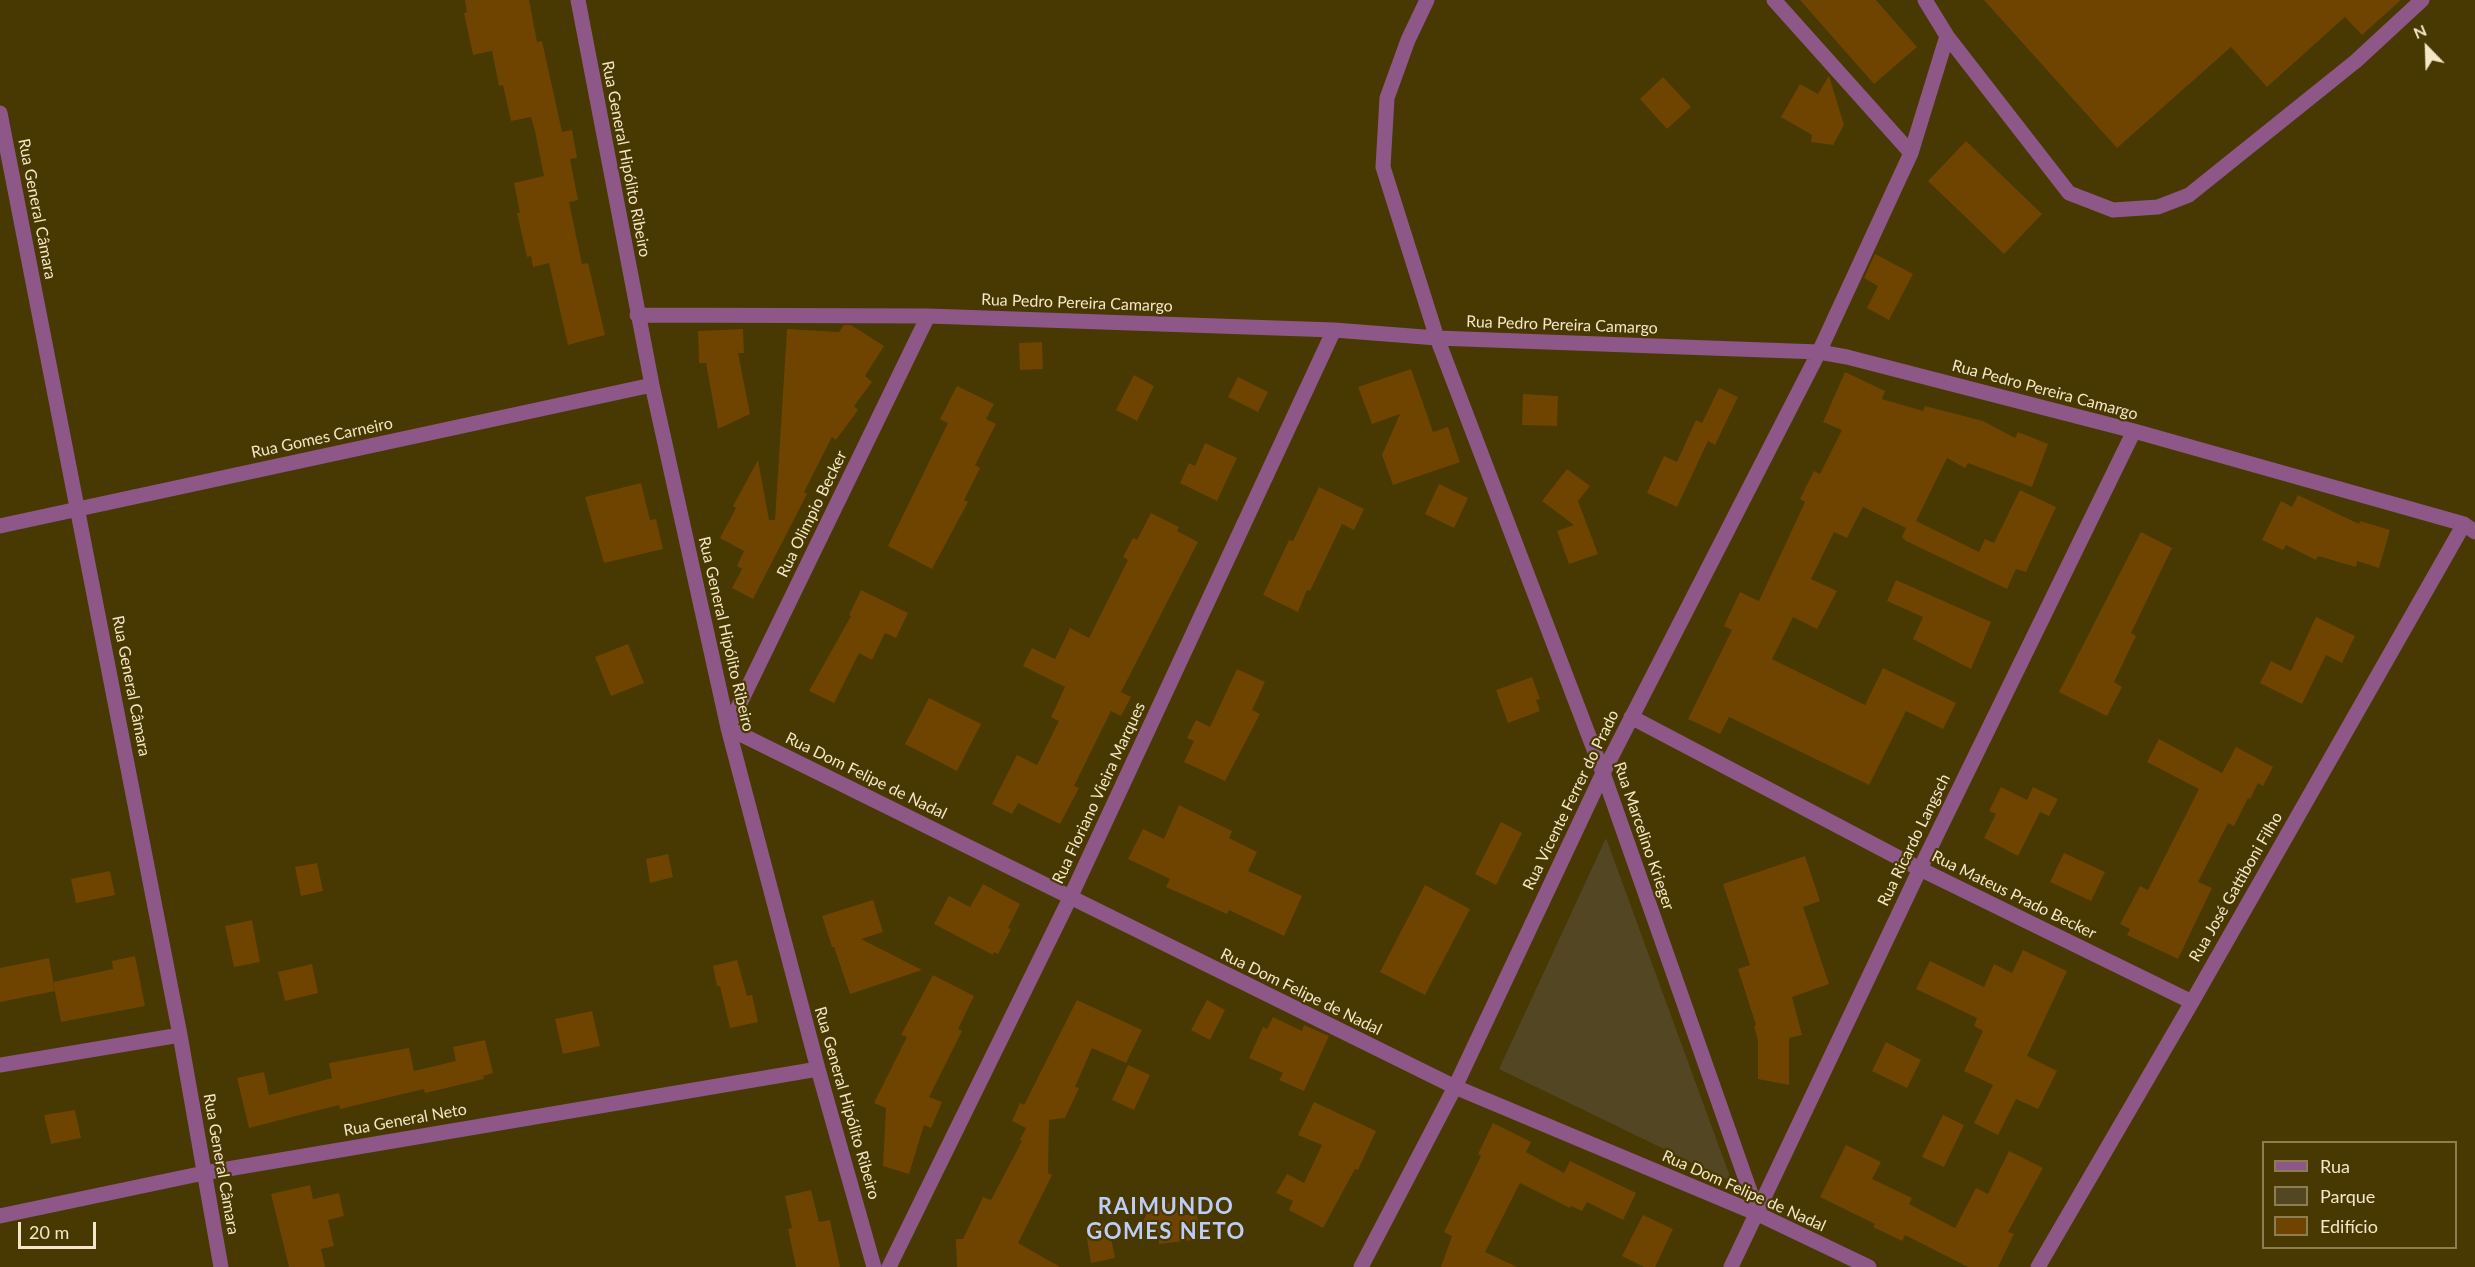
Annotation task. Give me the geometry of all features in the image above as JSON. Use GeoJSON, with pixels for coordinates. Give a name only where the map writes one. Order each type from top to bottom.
{"type":"FeatureCollection","features":[{"type":"Feature","properties":{"kind":"street","name":"Rua General Hipólito Ribeiro"},"geometry":{"type":"LineString","coordinates":[[578,0],[637,315],[728,728],[818,1069],[874,1267]]}},
{"type":"Feature","properties":{"kind":"street","name":"Rua Marcelino Krieger"},"geometry":{"type":"LineString","coordinates":[[1427,0],[1408,40],[1387,98],[1383,167],[1437,338],[1603,773],[1758,1214]]}},
{"type":"Feature","properties":{"kind":"street"},"geometry":{"type":"LineString","coordinates":[[1774,0],[1911,153]]}},
{"type":"Feature","properties":{"kind":"street"},"geometry":{"type":"LineString","coordinates":[[1925,0],[1947,36],[2069,193],[2113,210],[2158,207],[2189,195],[2356,61],[2422,0]]}},
{"type":"Feature","properties":{"kind":"street","name":"Rua Vicente Ferrer do Prado"},"geometry":{"type":"LineString","coordinates":[[1361,1267],[1455,1087],[1631,717],[1820,352],[1911,153],[1947,36]]}},
{"type":"Feature","properties":{"kind":"street","name":"Rua General Câmara"},"geometry":{"type":"LineString","coordinates":[[0,112],[180,1035],[221,1267]]}},
{"type":"Feature","properties":{"kind":"street","name":"Rua Pedro Pereira Camargo"},"geometry":{"type":"LineString","coordinates":[[637,315],[928,316],[1334,330],[1437,338],[1820,352],[2134,431],[2469,528]]}},
{"type":"Feature","properties":{"kind":"street","name":"Rua Olimpio Becker"},"geometry":{"type":"LineString","coordinates":[[728,728],[928,316]]}},
{"type":"Feature","properties":{"kind":"street","name":"Rua Floriano Vieira Marques"},"geometry":{"type":"LineString","coordinates":[[889,1267],[1070,898],[1334,330]]}},
{"type":"Feature","properties":{"kind":"street","name":"Rua Gomes Carneiro"},"geometry":{"type":"LineString","coordinates":[[0,526],[652,385]]}},
{"type":"Feature","properties":{"kind":"street","name":"Rua Ricardo Langsch"},"geometry":{"type":"LineString","coordinates":[[1731,1267],[1920,869],[2134,431]]}},
{"type":"Feature","properties":{"kind":"street","name":"Rua José Gattiboni Filho"},"geometry":{"type":"LineString","coordinates":[[2038,1267],[2469,528]]}},
{"type":"Feature","properties":{"kind":"street","name":"Rua Mateus Prado Becker"},"geometry":{"type":"LineString","coordinates":[[1631,717],[1920,869],[2192,1002]]}},
{"type":"Feature","properties":{"kind":"street","name":"Rua Dom Felipe de Nadal"},"geometry":{"type":"LineString","coordinates":[[728,728],[1455,1087],[1758,1214],[1869,1267]]}},
{"type":"Feature","properties":{"kind":"street"},"geometry":{"type":"LineString","coordinates":[[0,1065],[180,1035]]}},
{"type":"Feature","properties":{"kind":"street","name":"Rua General Neto"},"geometry":{"type":"LineString","coordinates":[[0,1216],[204,1173],[818,1069]]}},
{"type":"Feature","properties":{"kind":"green space"},"geometry":{"type":"Polygon","coordinates":[[[1606,838],[1732,1182],[1499,1069],[1606,838]]]}},
{"type":"Feature","properties":{"kind":"building"},"geometry":{"type":"Polygon","coordinates":[[[465,0],[529,0],[537,42],[542,41],[562,132],[572,130],[577,158],[570,159],[578,200],[569,202],[582,264],[588,263],[605,335],[568,345],[549,263],[533,267],[531,256],[527,257],[517,213],[520,213],[514,183],[544,176],[535,131],[531,117],[511,121],[503,85],[499,86],[492,51],[473,55],[464,13],[467,12],[465,0]]]}},
{"type":"Feature","properties":{"kind":"building"},"geometry":{"type":"Polygon","coordinates":[[[1800,0],[1876,0],[1917,47],[1874,84],[1800,0]]]}},
{"type":"Feature","properties":{"kind":"building"},"geometry":{"type":"Polygon","coordinates":[[[1984,0],[2401,0],[2362,35],[2345,17],[2267,87],[2231,47],[2117,148],[1984,0]]]}},
{"type":"Feature","properties":{"kind":"building"},"geometry":{"type":"Polygon","coordinates":[[[1829,76],[1844,125],[1833,145],[1811,142],[1812,135],[1781,117],[1800,84],[1818,94],[1829,76]]]}},
{"type":"Feature","properties":{"kind":"building"},"geometry":{"type":"Polygon","coordinates":[[[1663,77],[1691,107],[1667,129],[1640,99],[1663,77]]]}},
{"type":"Feature","properties":{"kind":"building"},"geometry":{"type":"Polygon","coordinates":[[[1966,141],[2042,214],[2004,254],[1928,181],[1966,141]]]}},
{"type":"Feature","properties":{"kind":"building"},"geometry":{"type":"Polygon","coordinates":[[[1875,254],[1913,274],[1889,320],[1867,308],[1878,286],[1864,278],[1875,254]]]}},
{"type":"Feature","properties":{"kind":"building"},"geometry":{"type":"Polygon","coordinates":[[[844,325],[851,325],[884,346],[865,376],[872,382],[854,406],[858,410],[836,440],[832,437],[804,492],[807,494],[753,599],[732,588],[742,569],[737,566],[744,551],[720,538],[736,508],[733,506],[758,460],[769,520],[775,520],[787,329],[839,332],[844,325]]]}},
{"type":"Feature","properties":{"kind":"building"},"geometry":{"type":"Polygon","coordinates":[[[743,329],[744,353],[738,353],[750,414],[718,429],[706,363],[699,363],[698,331],[743,329]]]}},
{"type":"Feature","properties":{"kind":"building"},"geometry":{"type":"Polygon","coordinates":[[[1042,342],[1043,369],[1020,370],[1019,343],[1042,342]]]}},
{"type":"Feature","properties":{"kind":"building"},"geometry":{"type":"Polygon","coordinates":[[[1411,369],[1433,432],[1448,427],[1460,462],[1393,485],[1382,455],[1400,414],[1372,424],[1358,387],[1411,369]]]}},
{"type":"Feature","properties":{"kind":"building"},"geometry":{"type":"Polygon","coordinates":[[[1845,372],[1885,391],[1882,399],[1923,411],[1925,406],[1983,421],[2015,438],[2018,432],[2048,444],[2032,487],[1968,463],[1965,468],[1947,458],[1916,521],[1979,552],[1985,539],[1994,543],[2020,490],[2056,507],[2026,572],[2016,569],[2007,589],[1906,541],[1902,537],[1906,528],[1863,507],[1847,538],[1834,532],[1811,579],[1837,591],[1817,629],[1793,617],[1772,659],[1865,705],[1883,668],[1956,703],[1943,729],[1906,711],[1869,785],[1729,717],[1720,734],[1688,719],[1732,630],[1724,626],[1740,592],[1759,601],[1805,502],[1800,499],[1814,471],[1820,474],[1842,430],[1823,422],[1845,372]]]}},
{"type":"Feature","properties":{"kind":"building"},"geometry":{"type":"Polygon","coordinates":[[[1134,375],[1154,386],[1137,421],[1116,410],[1134,375]]]}},
{"type":"Feature","properties":{"kind":"building"},"geometry":{"type":"Polygon","coordinates":[[[1238,377],[1268,392],[1258,412],[1228,397],[1238,377]]]}},
{"type":"Feature","properties":{"kind":"building"},"geometry":{"type":"Polygon","coordinates":[[[957,386],[994,404],[986,419],[996,424],[975,465],[980,468],[964,500],[968,502],[932,569],[888,546],[948,423],[940,419],[957,386]]]}},
{"type":"Feature","properties":{"kind":"building"},"geometry":{"type":"Polygon","coordinates":[[[1719,388],[1738,397],[1715,445],[1708,441],[1677,507],[1647,493],[1664,456],[1677,462],[1696,420],[1702,423],[1719,388]]]}},
{"type":"Feature","properties":{"kind":"building"},"geometry":{"type":"Polygon","coordinates":[[[1523,394],[1558,396],[1557,426],[1522,425],[1523,394]]]}},
{"type":"Feature","properties":{"kind":"building"},"geometry":{"type":"Polygon","coordinates":[[[1205,443],[1237,458],[1217,501],[1180,483],[1189,463],[1195,466],[1205,443]]]}},
{"type":"Feature","properties":{"kind":"building"},"geometry":{"type":"Polygon","coordinates":[[[1567,469],[1590,486],[1578,501],[1598,554],[1569,564],[1557,531],[1574,525],[1542,501],[1567,469]]]}},
{"type":"Feature","properties":{"kind":"building"},"geometry":{"type":"Polygon","coordinates":[[[641,483],[650,520],[656,519],[663,549],[604,563],[585,497],[641,483]]]}},
{"type":"Feature","properties":{"kind":"building"},"geometry":{"type":"Polygon","coordinates":[[[1439,484],[1468,498],[1454,528],[1425,514],[1439,484]]]}},
{"type":"Feature","properties":{"kind":"building"},"geometry":{"type":"Polygon","coordinates":[[[1319,487],[1364,509],[1354,530],[1342,524],[1298,612],[1263,595],[1289,540],[1293,541],[1319,487]]]}},
{"type":"Feature","properties":{"kind":"building"},"geometry":{"type":"Polygon","coordinates":[[[2298,495],[2359,524],[2360,521],[2390,530],[2379,568],[2357,561],[2356,567],[2318,556],[2316,560],[2286,545],[2283,550],[2262,540],[2281,501],[2292,507],[2298,495]]]}},
{"type":"Feature","properties":{"kind":"building"},"geometry":{"type":"Polygon","coordinates":[[[1151,513],[1179,527],[1177,531],[1198,542],[1121,692],[1131,697],[1121,716],[1111,711],[1074,786],[1079,788],[1060,824],[1018,803],[1012,814],[992,804],[1017,755],[1037,765],[1059,721],[1051,717],[1065,687],[1023,666],[1032,648],[1055,659],[1070,628],[1089,638],[1128,560],[1123,557],[1133,538],[1137,540],[1151,513]]]}},
{"type":"Feature","properties":{"kind":"building"},"geometry":{"type":"Polygon","coordinates":[[[2141,532],[2172,548],[2131,633],[2136,636],[2114,682],[2122,687],[2107,716],[2059,692],[2141,532]]]}},
{"type":"Feature","properties":{"kind":"building"},"geometry":{"type":"Polygon","coordinates":[[[1896,580],[1991,622],[1971,669],[1913,639],[1923,617],[1887,601],[1896,580]]]}},
{"type":"Feature","properties":{"kind":"building"},"geometry":{"type":"Polygon","coordinates":[[[861,590],[908,613],[896,638],[885,633],[872,660],[859,653],[834,703],[809,691],[851,616],[849,615],[861,590]]]}},
{"type":"Feature","properties":{"kind":"building"},"geometry":{"type":"Polygon","coordinates":[[[2316,617],[2355,636],[2342,663],[2326,655],[2302,704],[2260,683],[2271,661],[2291,671],[2316,617]]]}},
{"type":"Feature","properties":{"kind":"building"},"geometry":{"type":"Polygon","coordinates":[[[628,644],[644,683],[611,696],[595,657],[628,644]]]}},
{"type":"Feature","properties":{"kind":"building"},"geometry":{"type":"Polygon","coordinates":[[[1237,669],[1265,682],[1252,710],[1260,714],[1225,781],[1184,762],[1194,741],[1187,738],[1196,720],[1210,727],[1237,669]]]}},
{"type":"Feature","properties":{"kind":"building"},"geometry":{"type":"Polygon","coordinates":[[[1532,677],[1540,699],[1536,700],[1540,711],[1508,723],[1496,690],[1532,677]]]}},
{"type":"Feature","properties":{"kind":"building"},"geometry":{"type":"Polygon","coordinates":[[[929,698],[981,724],[957,771],[905,744],[929,698]]]}},
{"type":"Feature","properties":{"kind":"building"},"geometry":{"type":"Polygon","coordinates":[[[2159,739],[2222,773],[2236,747],[2273,767],[2263,786],[2258,783],[2250,799],[2248,798],[2234,826],[2228,823],[2198,882],[2212,888],[2178,959],[2127,935],[2130,929],[2120,924],[2140,886],[2148,890],[2199,789],[2147,762],[2159,739]]]}},
{"type":"Feature","properties":{"kind":"building"},"geometry":{"type":"Polygon","coordinates":[[[2001,787],[2027,800],[2033,787],[2058,799],[2049,816],[2040,812],[2018,856],[1984,838],[1996,814],[1989,811],[2001,787]]]}},
{"type":"Feature","properties":{"kind":"building"},"geometry":{"type":"Polygon","coordinates":[[[1179,805],[1232,831],[1229,838],[1257,852],[1248,871],[1302,896],[1284,936],[1229,910],[1227,914],[1166,887],[1170,879],[1128,859],[1143,829],[1164,839],[1179,805]]]}},
{"type":"Feature","properties":{"kind":"building"},"geometry":{"type":"Polygon","coordinates":[[[1501,822],[1522,833],[1496,885],[1475,874],[1501,822]]]}},
{"type":"Feature","properties":{"kind":"building"},"geometry":{"type":"Polygon","coordinates":[[[2064,853],[2105,872],[2091,901],[2050,882],[2064,853]]]}},
{"type":"Feature","properties":{"kind":"building"},"geometry":{"type":"Polygon","coordinates":[[[668,854],[673,877],[650,883],[646,859],[668,854]]]}},
{"type":"Feature","properties":{"kind":"building"},"geometry":{"type":"Polygon","coordinates":[[[1805,856],[1820,901],[1803,907],[1829,984],[1792,997],[1802,1035],[1789,1038],[1789,1085],[1758,1079],[1758,1041],[1754,1026],[1756,1025],[1738,969],[1750,965],[1723,884],[1805,856]]]}},
{"type":"Feature","properties":{"kind":"building"},"geometry":{"type":"Polygon","coordinates":[[[317,863],[323,891],[301,896],[295,867],[317,863]]]}},
{"type":"Feature","properties":{"kind":"building"},"geometry":{"type":"Polygon","coordinates":[[[110,871],[115,895],[76,903],[71,879],[110,871]]]}},
{"type":"Feature","properties":{"kind":"building"},"geometry":{"type":"Polygon","coordinates":[[[983,884],[1020,904],[1008,928],[1011,929],[998,954],[994,952],[993,955],[934,924],[949,896],[970,907],[983,884]]]}},
{"type":"Feature","properties":{"kind":"building"},"geometry":{"type":"Polygon","coordinates":[[[1425,885],[1470,909],[1425,995],[1380,972],[1425,885]]]}},
{"type":"Feature","properties":{"kind":"building"},"geometry":{"type":"Polygon","coordinates":[[[873,900],[883,932],[861,939],[922,970],[850,994],[822,916],[873,900]]]}},
{"type":"Feature","properties":{"kind":"building"},"geometry":{"type":"Polygon","coordinates":[[[252,920],[260,962],[234,967],[225,926],[252,920]]]}},
{"type":"Feature","properties":{"kind":"building"},"geometry":{"type":"Polygon","coordinates":[[[2023,950],[2067,971],[2027,1056],[2057,1071],[2038,1109],[2016,1099],[1998,1135],[1974,1123],[1993,1085],[1964,1071],[1983,1031],[1974,1026],[1977,1018],[1916,989],[1930,961],[1984,987],[1994,964],[2012,973],[2023,950]]]}},
{"type":"Feature","properties":{"kind":"building"},"geometry":{"type":"Polygon","coordinates":[[[135,956],[145,1006],[61,1022],[53,982],[113,969],[112,961],[135,956]]]}},
{"type":"Feature","properties":{"kind":"building"},"geometry":{"type":"Polygon","coordinates":[[[49,958],[55,991],[0,1002],[0,968],[49,958]]]}},
{"type":"Feature","properties":{"kind":"building"},"geometry":{"type":"Polygon","coordinates":[[[737,960],[747,996],[752,995],[758,1022],[730,1028],[713,966],[737,960]]]}},
{"type":"Feature","properties":{"kind":"building"},"geometry":{"type":"Polygon","coordinates":[[[312,964],[318,993],[285,1001],[278,972],[312,964]]]}},
{"type":"Feature","properties":{"kind":"building"},"geometry":{"type":"Polygon","coordinates":[[[933,975],[974,996],[958,1029],[962,1031],[929,1097],[942,1102],[931,1128],[924,1125],[909,1174],[883,1166],[886,1108],[874,1103],[907,1037],[901,1035],[933,975]]]}},
{"type":"Feature","properties":{"kind":"building"},"geometry":{"type":"Polygon","coordinates":[[[1077,1000],[1142,1030],[1126,1063],[1092,1048],[1075,1087],[1079,1088],[1065,1118],[1049,1120],[1048,1173],[1052,1175],[1018,1243],[1060,1267],[957,1267],[956,1239],[963,1239],[983,1197],[991,1200],[1022,1141],[1020,1140],[1026,1128],[1012,1121],[1020,1103],[1024,1105],[1077,1000]]]}},
{"type":"Feature","properties":{"kind":"building"},"geometry":{"type":"Polygon","coordinates":[[[1207,1000],[1225,1010],[1210,1040],[1191,1030],[1207,1000]]]}},
{"type":"Feature","properties":{"kind":"building"},"geometry":{"type":"Polygon","coordinates":[[[592,1011],[600,1046],[563,1054],[555,1019],[592,1011]]]}},
{"type":"Feature","properties":{"kind":"building"},"geometry":{"type":"Polygon","coordinates":[[[1273,1017],[1302,1031],[1304,1025],[1329,1036],[1304,1091],[1279,1080],[1283,1073],[1249,1058],[1263,1027],[1267,1029],[1273,1017]]]}},
{"type":"Feature","properties":{"kind":"building"},"geometry":{"type":"Polygon","coordinates":[[[485,1040],[493,1073],[483,1076],[484,1079],[425,1093],[424,1089],[340,1109],[339,1105],[249,1128],[237,1078],[264,1072],[269,1095],[332,1078],[329,1063],[409,1048],[414,1071],[456,1061],[453,1047],[485,1040]]]}},
{"type":"Feature","properties":{"kind":"building"},"geometry":{"type":"Polygon","coordinates":[[[1886,1042],[1921,1060],[1907,1088],[1872,1071],[1886,1042]]]}},
{"type":"Feature","properties":{"kind":"building"},"geometry":{"type":"Polygon","coordinates":[[[1128,1065],[1150,1075],[1134,1110],[1112,1100],[1128,1065]]]}},
{"type":"Feature","properties":{"kind":"building"},"geometry":{"type":"Polygon","coordinates":[[[1314,1102],[1376,1131],[1358,1170],[1355,1169],[1323,1228],[1289,1210],[1293,1201],[1276,1193],[1287,1174],[1304,1183],[1322,1145],[1298,1135],[1314,1102]]]}},
{"type":"Feature","properties":{"kind":"building"},"geometry":{"type":"Polygon","coordinates":[[[75,1110],[81,1138],[51,1144],[44,1115],[75,1110]]]}},
{"type":"Feature","properties":{"kind":"building"},"geometry":{"type":"Polygon","coordinates":[[[1943,1115],[1964,1125],[1944,1167],[1922,1157],[1943,1115]]]}},
{"type":"Feature","properties":{"kind":"building"},"geometry":{"type":"Polygon","coordinates":[[[1493,1123],[1531,1142],[1526,1152],[1564,1173],[1570,1161],[1636,1193],[1623,1220],[1587,1202],[1582,1211],[1571,1206],[1570,1208],[1520,1183],[1485,1252],[1517,1267],[1441,1267],[1452,1236],[1444,1232],[1481,1156],[1478,1154],[1493,1123]]]}},
{"type":"Feature","properties":{"kind":"building"},"geometry":{"type":"Polygon","coordinates":[[[1846,1145],[1881,1162],[1872,1179],[1912,1198],[1909,1204],[1955,1228],[1976,1188],[1988,1194],[2009,1151],[2043,1168],[2008,1232],[2014,1234],[1998,1267],[1968,1267],[1905,1235],[1902,1241],[1873,1227],[1875,1224],[1820,1197],[1846,1145]]]}},
{"type":"Feature","properties":{"kind":"building"},"geometry":{"type":"Polygon","coordinates":[[[310,1185],[313,1199],[339,1193],[344,1216],[328,1220],[334,1246],[321,1249],[325,1267],[289,1267],[271,1194],[310,1185]]]}},
{"type":"Feature","properties":{"kind":"building"},"geometry":{"type":"Polygon","coordinates":[[[811,1190],[819,1222],[830,1220],[840,1267],[796,1267],[788,1229],[792,1228],[785,1196],[811,1190]]]}},
{"type":"Feature","properties":{"kind":"building"},"geometry":{"type":"Polygon","coordinates":[[[1184,1201],[1185,1215],[1197,1214],[1200,1239],[1159,1244],[1158,1229],[1139,1231],[1150,1206],[1184,1201]]]}},
{"type":"Feature","properties":{"kind":"building"},"geometry":{"type":"Polygon","coordinates":[[[1643,1215],[1673,1229],[1655,1267],[1644,1267],[1622,1256],[1643,1215]]]}},
{"type":"Feature","properties":{"kind":"building"},"geometry":{"type":"Polygon","coordinates":[[[1108,1223],[1115,1258],[1091,1263],[1085,1227],[1108,1223]]]}},
{"type":"Feature","properties":{"kind":"district","name":"RAIMUNDO GOMES NETO"},"geometry":{"type":"Point","coordinates":[1166,1220]}}]}
